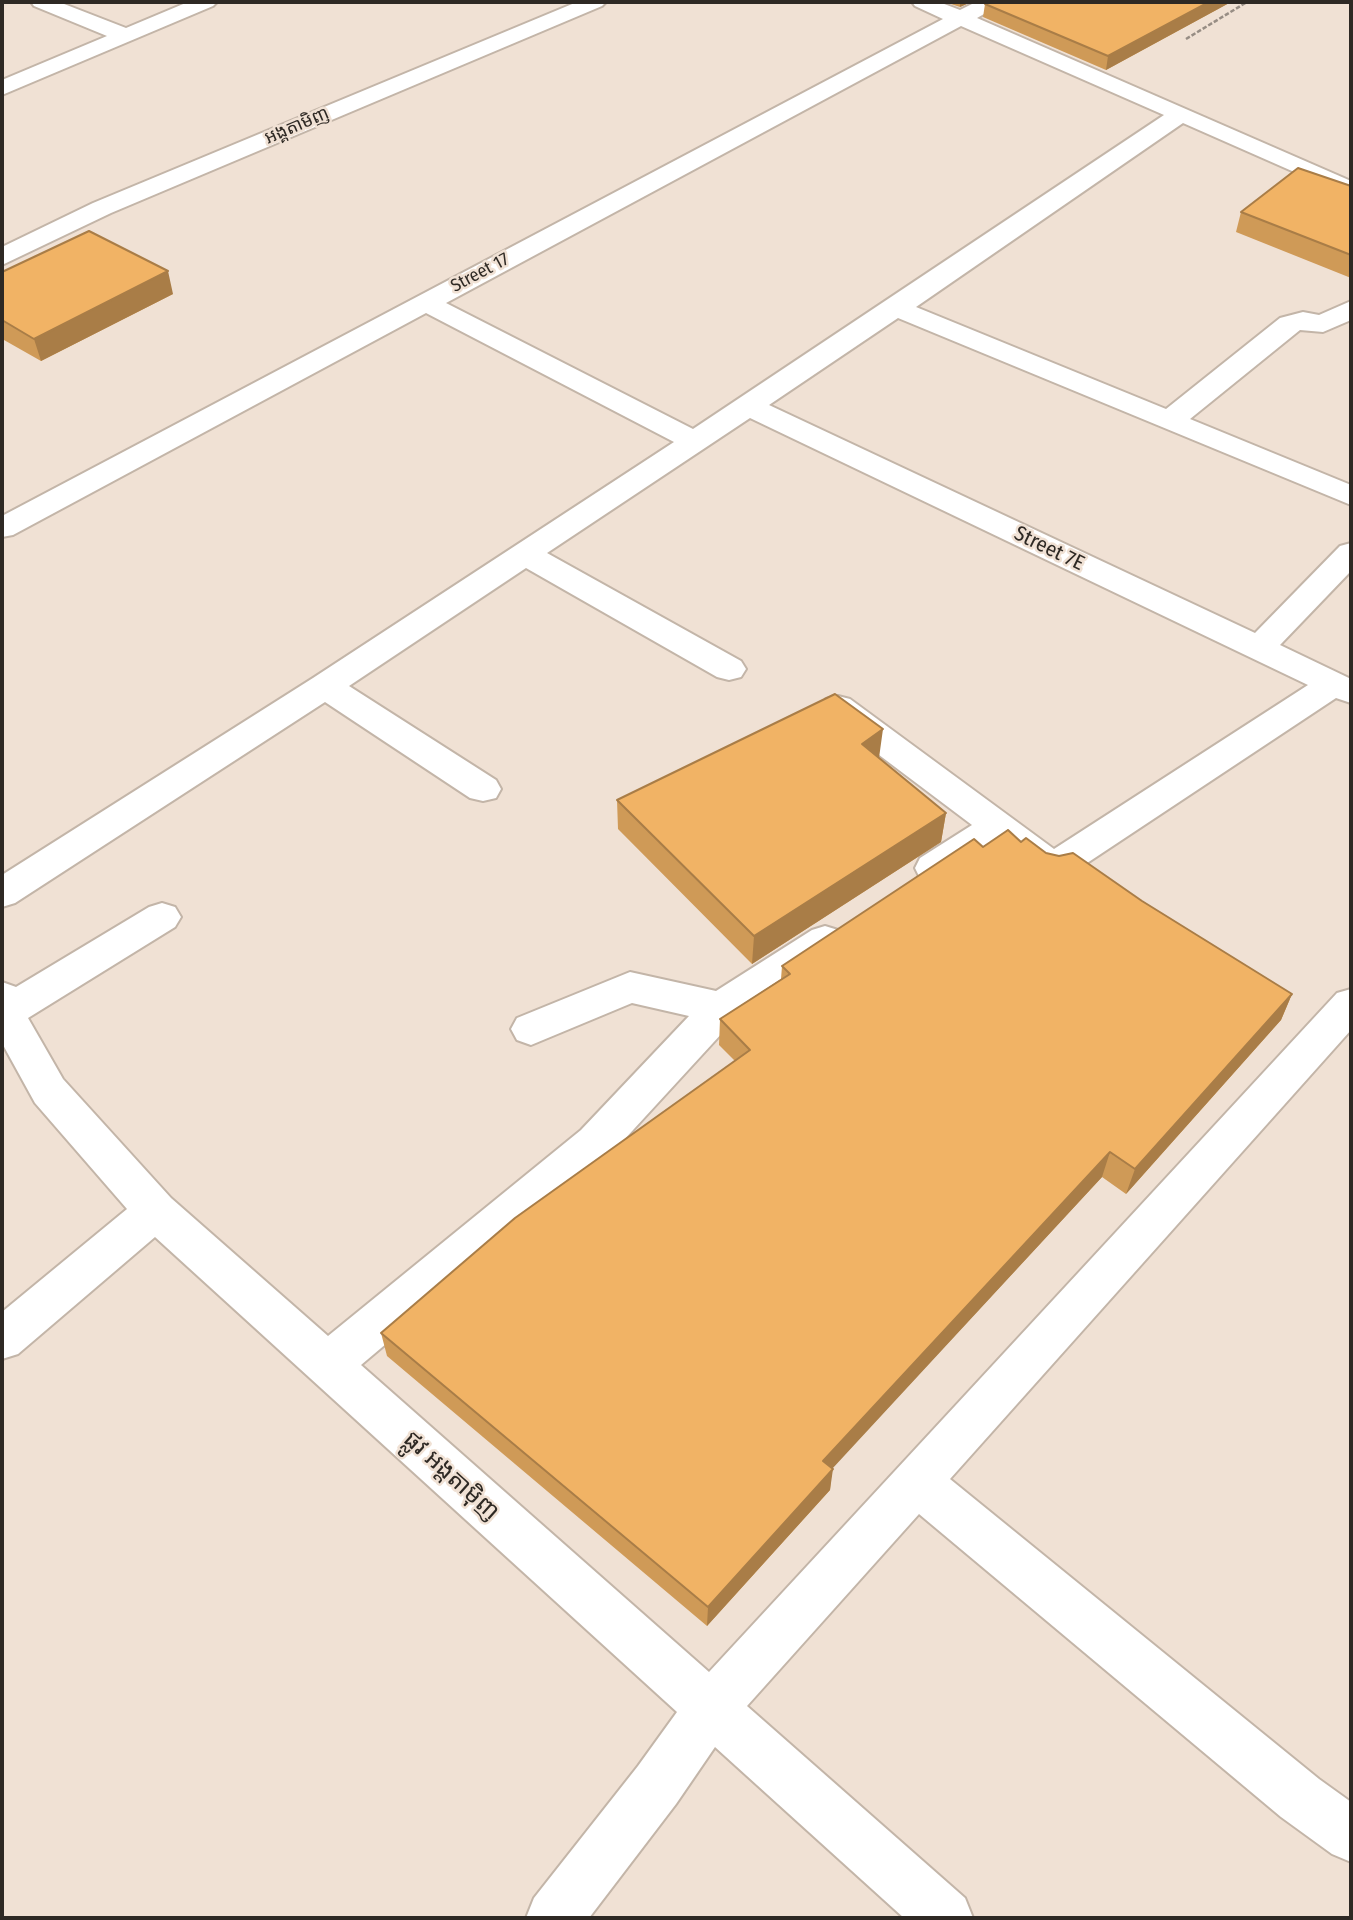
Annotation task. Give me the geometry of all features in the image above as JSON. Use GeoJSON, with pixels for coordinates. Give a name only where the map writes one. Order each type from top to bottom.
{"type":"FeatureCollection","features":[{"type":"Feature","properties":{"kind":"street"},"geometry":{"type":"LineString","coordinates":[[41,2],[125,35]]}},
{"type":"Feature","properties":{"kind":"street"},"geometry":{"type":"LineString","coordinates":[[2,88],[206,2]]}},
{"type":"Feature","properties":{"kind":"street","name":"អង្គតាមិញ"},"geometry":{"type":"LineString","coordinates":[[2,257],[102,208],[596,2]]}},
{"type":"Feature","properties":{"kind":"street"},"geometry":{"type":"LineString","coordinates":[[922,2],[1085,71],[1351,190]]}},
{"type":"Feature","properties":{"kind":"street","name":"Street 17"},"geometry":{"type":"LineString","coordinates":[[2,528],[991,2]]}},
{"type":"Feature","properties":{"kind":"street"},"geometry":{"type":"LineString","coordinates":[[2,893],[325,685],[748,406],[1180,115]]}},
{"type":"Feature","properties":{"kind":"street"},"geometry":{"type":"LineString","coordinates":[[424,303],[694,441]]}},
{"type":"Feature","properties":{"kind":"street"},"geometry":{"type":"LineString","coordinates":[[896,308],[1351,496]]}},
{"type":"Feature","properties":{"kind":"street"},"geometry":{"type":"LineString","coordinates":[[1171,420],[1290,324],[1303,320],[1322,324],[1351,309]]}},
{"type":"Feature","properties":{"kind":"street","name":"Street 7E"},"geometry":{"type":"LineString","coordinates":[[748,406],[1343,688]]}},
{"type":"Feature","properties":{"kind":"street"},"geometry":{"type":"LineString","coordinates":[[523,553],[729,669]]}},
{"type":"Feature","properties":{"kind":"street"},"geometry":{"type":"LineString","coordinates":[[1258,649],[1351,553]]}},
{"type":"Feature","properties":{"kind":"street"},"geometry":{"type":"LineString","coordinates":[[325,685],[483,789]]}},
{"type":"Feature","properties":{"kind":"street"},"geometry":{"type":"LineString","coordinates":[[828,699],[1053,867],[1343,688]]}},
{"type":"Feature","properties":{"kind":"street"},"geometry":{"type":"LineString","coordinates":[[906,886],[999,825]]}},
{"type":"Feature","properties":{"kind":"street"},"geometry":{"type":"LineString","coordinates":[[327,1364],[596,1142],[722,1008],[860,916]]}},
{"type":"Feature","properties":{"kind":"street"},"geometry":{"type":"LineString","coordinates":[[4,1005],[162,917]]}},
{"type":"Feature","properties":{"kind":"street"},"geometry":{"type":"LineString","coordinates":[[531,1029],[630,987],[722,1008]]}},
{"type":"Feature","properties":{"kind":"street"},"geometry":{"type":"LineString","coordinates":[[554,1918],[657,1785],[710,1708],[1351,1004]]}},
{"type":"Feature","properties":{"kind":"street","name":"ផ្លូវ អង្តតាម៉ិញ"},"geometry":{"type":"LineString","coordinates":[[4,1005],[49,1091],[156,1212],[945,1918]]}},
{"type":"Feature","properties":{"kind":"street"},"geometry":{"type":"LineString","coordinates":[[2,1339],[156,1212]]}},
{"type":"Feature","properties":{"kind":"street"},"geometry":{"type":"LineString","coordinates":[[916,1481],[1300,1798],[1351,1835]]}},
{"type":"Feature","properties":{"kind":"path"},"geometry":{"type":"LineString","coordinates":[[1186,39],[1247,2]]}},
{"type":"Feature","properties":{"kind":"building"},"geometry":{"type":"Polygon","coordinates":[[[1209,2],[1108,56],[985,4],[1209,2]]]}},
{"type":"Feature","properties":{"kind":"building"},"geometry":{"type":"Polygon","coordinates":[[[1298,168],[1351,186],[1351,255],[1241,212],[1298,168]]]}},
{"type":"Feature","properties":{"kind":"building"},"geometry":{"type":"Polygon","coordinates":[[[89,231],[168,271],[34,339],[2,320],[2,272],[89,231]]]}},
{"type":"Feature","properties":{"kind":"building"},"geometry":{"type":"Polygon","coordinates":[[[835,694],[883,729],[862,744],[946,813],[754,936],[617,800],[835,694]]]}},
{"type":"Feature","properties":{"kind":"building"},"geometry":{"type":"Polygon","coordinates":[[[1008,830],[1021,842],[1026,838],[1046,853],[1059,856],[1073,853],[1142,901],[1292,994],[1135,1169],[1110,1152],[823,1461],[833,1469],[708,1607],[381,1333],[515,1218],[750,1050],[720,1019],[790,974],[782,966],[974,839],[983,847],[1008,830]]]}}]}
